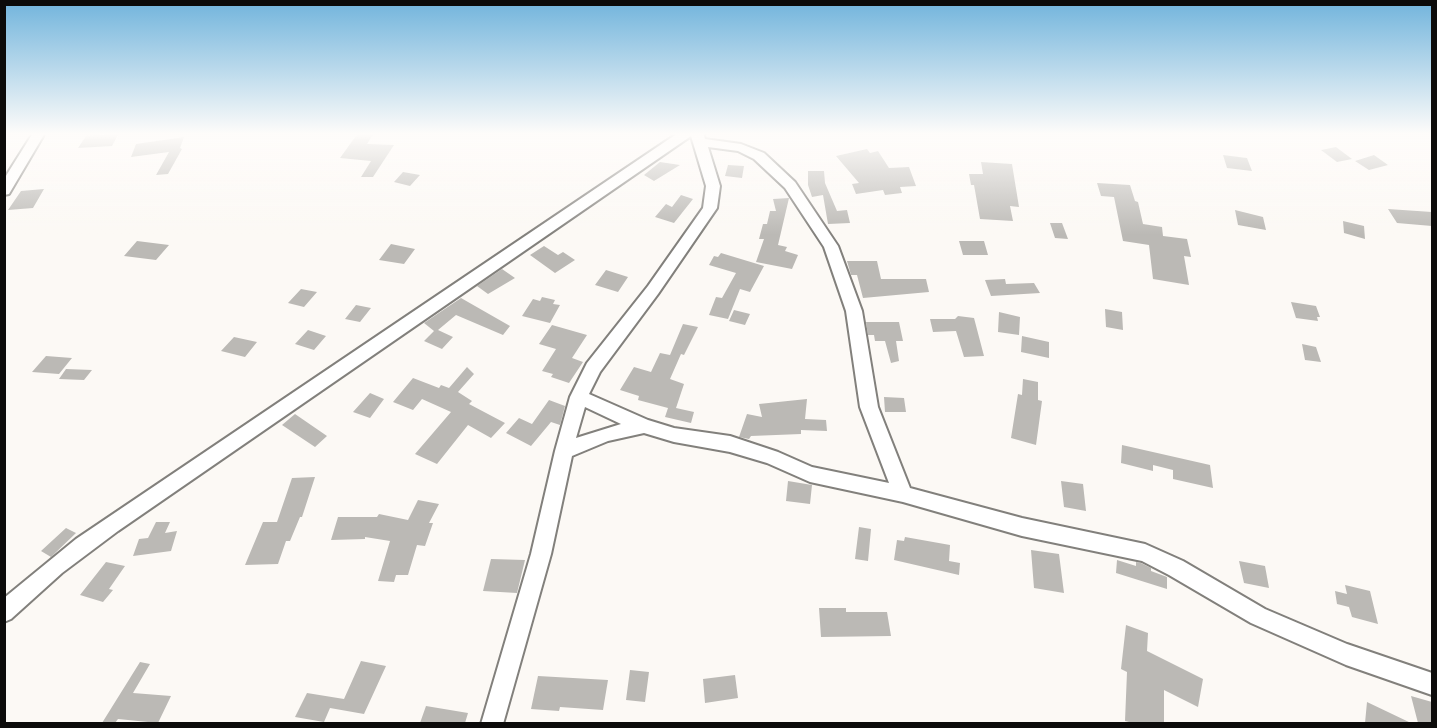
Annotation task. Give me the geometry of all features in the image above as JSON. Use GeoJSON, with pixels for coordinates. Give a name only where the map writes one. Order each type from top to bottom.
{"type":"FeatureCollection","features":[{"type":"Feature","properties":{"kind":"street"},"geometry":{"type":"LineString","coordinates":[[4,191],[18,167]]}},
{"type":"Feature","properties":{"kind":"street"},"geometry":{"type":"LineString","coordinates":[[4,612],[73,554],[379,341],[646,167]]}},
{"type":"Feature","properties":{"kind":"street"},"geometry":{"type":"LineString","coordinates":[[492,723],[541,554],[579,396],[592,368],[653,290],[710,208],[712,186],[705,167]]}},
{"type":"Feature","properties":{"kind":"street"},"geometry":{"type":"LineString","coordinates":[[771,167],[790,185],[831,246],[854,311],[869,407],[903,494]]}},
{"type":"Feature","properties":{"kind":"street"},"geometry":{"type":"LineString","coordinates":[[579,396],[644,426],[674,435],[730,444],[810,474],[903,494],[1022,527],[1145,553],[1176,568],[1258,616],[1346,654],[1432,684]]}},
{"type":"Feature","properties":{"kind":"street"},"geometry":{"type":"LineString","coordinates":[[564,452],[606,434],[644,426]]}},
{"type":"Feature","properties":{"kind":"building"},"geometry":{"type":"Polygon","coordinates":[[[161,167],[172,167],[168,174],[156,175],[161,167]]]}},
{"type":"Feature","properties":{"kind":"building"},"geometry":{"type":"Polygon","coordinates":[[[367,167],[380,167],[373,177],[361,177],[367,167]]]}},
{"type":"Feature","properties":{"kind":"building"},"geometry":{"type":"Polygon","coordinates":[[[654,167],[677,167],[654,181],[644,175],[654,167]]]}},
{"type":"Feature","properties":{"kind":"building"},"geometry":{"type":"Polygon","coordinates":[[[727,167],[744,167],[742,178],[725,176],[727,167]]]}},
{"type":"Feature","properties":{"kind":"building"},"geometry":{"type":"Polygon","coordinates":[[[845,167],[909,167],[916,186],[900,187],[902,193],[885,195],[883,190],[856,194],[852,184],[859,183],[845,167]]]}},
{"type":"Feature","properties":{"kind":"building"},"geometry":{"type":"Polygon","coordinates":[[[982,167],[1012,167],[1019,207],[1010,206],[1013,221],[980,219],[974,185],[971,185],[969,174],[983,174],[982,167]]]}},
{"type":"Feature","properties":{"kind":"building"},"geometry":{"type":"Polygon","coordinates":[[[1250,167],[1252,171],[1227,168],[1250,167]]]}},
{"type":"Feature","properties":{"kind":"building"},"geometry":{"type":"Polygon","coordinates":[[[1364,167],[1381,167],[1369,170],[1364,167]]]}},
{"type":"Feature","properties":{"kind":"building"},"geometry":{"type":"Polygon","coordinates":[[[808,171],[824,171],[825,183],[837,211],[847,210],[850,223],[828,224],[823,195],[812,197],[808,185],[808,171]]]}},
{"type":"Feature","properties":{"kind":"building"},"geometry":{"type":"Polygon","coordinates":[[[403,172],[420,175],[410,186],[394,182],[403,172]]]}},
{"type":"Feature","properties":{"kind":"building"},"geometry":{"type":"Polygon","coordinates":[[[1097,183],[1130,185],[1135,201],[1138,202],[1143,224],[1162,227],[1163,236],[1187,239],[1191,257],[1184,256],[1189,285],[1153,279],[1149,245],[1123,241],[1114,197],[1101,196],[1097,183]]]}},
{"type":"Feature","properties":{"kind":"building"},"geometry":{"type":"Polygon","coordinates":[[[44,189],[33,208],[8,210],[21,191],[44,189]]]}},
{"type":"Feature","properties":{"kind":"building"},"geometry":{"type":"Polygon","coordinates":[[[681,195],[693,199],[674,223],[655,217],[666,204],[672,207],[681,195]]]}},
{"type":"Feature","properties":{"kind":"building"},"geometry":{"type":"Polygon","coordinates":[[[789,198],[778,245],[787,247],[785,251],[798,255],[792,269],[756,262],[764,239],[759,239],[763,224],[767,224],[770,211],[776,211],[773,199],[789,198]]]}},
{"type":"Feature","properties":{"kind":"building"},"geometry":{"type":"Polygon","coordinates":[[[1388,209],[1432,212],[1432,226],[1397,223],[1388,209]]]}},
{"type":"Feature","properties":{"kind":"building"},"geometry":{"type":"Polygon","coordinates":[[[1235,210],[1263,217],[1266,230],[1238,225],[1235,210]]]}},
{"type":"Feature","properties":{"kind":"building"},"geometry":{"type":"Polygon","coordinates":[[[1343,221],[1364,226],[1365,239],[1344,233],[1343,221]]]}},
{"type":"Feature","properties":{"kind":"building"},"geometry":{"type":"Polygon","coordinates":[[[1050,223],[1062,223],[1068,239],[1055,238],[1050,223]]]}},
{"type":"Feature","properties":{"kind":"building"},"geometry":{"type":"Polygon","coordinates":[[[137,241],[169,245],[156,260],[124,256],[137,241]]]}},
{"type":"Feature","properties":{"kind":"building"},"geometry":{"type":"Polygon","coordinates":[[[959,241],[984,241],[988,255],[963,255],[959,241]]]}},
{"type":"Feature","properties":{"kind":"building"},"geometry":{"type":"Polygon","coordinates":[[[391,244],[415,249],[404,264],[379,260],[391,244]]]}},
{"type":"Feature","properties":{"kind":"building"},"geometry":{"type":"Polygon","coordinates":[[[544,246],[558,255],[563,252],[575,260],[555,273],[530,255],[544,246]]]}},
{"type":"Feature","properties":{"kind":"building"},"geometry":{"type":"Polygon","coordinates":[[[721,253],[764,266],[750,292],[740,289],[728,319],[709,315],[716,297],[722,298],[736,273],[709,265],[714,256],[718,257],[721,253]]]}},
{"type":"Feature","properties":{"kind":"building"},"geometry":{"type":"Polygon","coordinates":[[[847,261],[877,261],[881,279],[926,279],[929,292],[863,298],[857,275],[851,275],[847,261]]]}},
{"type":"Feature","properties":{"kind":"building"},"geometry":{"type":"Polygon","coordinates":[[[502,269],[515,278],[488,294],[477,286],[502,269]]]}},
{"type":"Feature","properties":{"kind":"building"},"geometry":{"type":"Polygon","coordinates":[[[606,270],[628,277],[618,292],[595,285],[606,270]]]}},
{"type":"Feature","properties":{"kind":"building"},"geometry":{"type":"Polygon","coordinates":[[[1005,279],[1006,284],[1034,283],[1040,293],[991,296],[985,280],[1005,279]]]}},
{"type":"Feature","properties":{"kind":"building"},"geometry":{"type":"Polygon","coordinates":[[[301,289],[317,292],[304,307],[288,303],[301,289]]]}},
{"type":"Feature","properties":{"kind":"building"},"geometry":{"type":"Polygon","coordinates":[[[542,297],[555,300],[553,304],[560,305],[550,323],[522,316],[533,299],[540,301],[542,297]]]}},
{"type":"Feature","properties":{"kind":"building"},"geometry":{"type":"Polygon","coordinates":[[[461,298],[510,326],[503,335],[456,315],[438,330],[453,337],[442,349],[424,341],[434,331],[424,323],[461,298]]]}},
{"type":"Feature","properties":{"kind":"building"},"geometry":{"type":"Polygon","coordinates":[[[1291,302],[1316,306],[1320,317],[1317,317],[1318,321],[1296,318],[1291,302]]]}},
{"type":"Feature","properties":{"kind":"building"},"geometry":{"type":"Polygon","coordinates":[[[356,305],[371,308],[360,322],[345,319],[356,305]]]}},
{"type":"Feature","properties":{"kind":"building"},"geometry":{"type":"Polygon","coordinates":[[[1105,309],[1122,312],[1123,330],[1106,327],[1105,309]]]}},
{"type":"Feature","properties":{"kind":"building"},"geometry":{"type":"Polygon","coordinates":[[[734,310],[750,314],[745,325],[729,321],[734,310]]]}},
{"type":"Feature","properties":{"kind":"building"},"geometry":{"type":"Polygon","coordinates":[[[999,312],[1020,317],[1019,335],[998,332],[999,312]]]}},
{"type":"Feature","properties":{"kind":"building"},"geometry":{"type":"Polygon","coordinates":[[[958,316],[974,318],[984,356],[964,357],[956,331],[933,332],[930,319],[955,319],[958,316]]]}},
{"type":"Feature","properties":{"kind":"building"},"geometry":{"type":"Polygon","coordinates":[[[866,322],[899,322],[903,341],[896,341],[899,361],[891,363],[885,341],[875,341],[874,335],[868,335],[866,322]]]}},
{"type":"Feature","properties":{"kind":"building"},"geometry":{"type":"Polygon","coordinates":[[[683,324],[698,327],[684,355],[681,354],[670,379],[684,384],[676,408],[694,412],[691,423],[665,417],[668,408],[638,400],[639,396],[620,390],[634,367],[651,372],[660,353],[670,355],[683,324]]]}},
{"type":"Feature","properties":{"kind":"building"},"geometry":{"type":"Polygon","coordinates":[[[552,325],[587,335],[572,358],[583,362],[569,383],[551,377],[553,374],[542,371],[556,349],[539,344],[552,325]]]}},
{"type":"Feature","properties":{"kind":"building"},"geometry":{"type":"Polygon","coordinates":[[[308,330],[326,336],[314,350],[295,344],[308,330]]]}},
{"type":"Feature","properties":{"kind":"building"},"geometry":{"type":"Polygon","coordinates":[[[1022,336],[1049,342],[1049,358],[1021,352],[1022,336]]]}},
{"type":"Feature","properties":{"kind":"building"},"geometry":{"type":"Polygon","coordinates":[[[234,337],[257,342],[245,357],[221,351],[234,337]]]}},
{"type":"Feature","properties":{"kind":"building"},"geometry":{"type":"Polygon","coordinates":[[[1302,344],[1316,347],[1321,362],[1305,360],[1302,344]]]}},
{"type":"Feature","properties":{"kind":"building"},"geometry":{"type":"Polygon","coordinates":[[[46,356],[72,358],[59,374],[32,372],[46,356]]]}},
{"type":"Feature","properties":{"kind":"building"},"geometry":{"type":"Polygon","coordinates":[[[467,367],[474,374],[458,392],[472,401],[469,404],[505,423],[491,438],[468,425],[437,464],[415,454],[451,412],[422,399],[413,410],[393,402],[413,378],[439,388],[441,385],[449,388],[467,367]]]}},
{"type":"Feature","properties":{"kind":"building"},"geometry":{"type":"Polygon","coordinates":[[[66,369],[92,370],[84,380],[59,379],[66,369]]]}},
{"type":"Feature","properties":{"kind":"building"},"geometry":{"type":"Polygon","coordinates":[[[1023,379],[1038,382],[1038,400],[1042,401],[1036,445],[1011,438],[1018,394],[1022,395],[1023,379]]]}},
{"type":"Feature","properties":{"kind":"building"},"geometry":{"type":"Polygon","coordinates":[[[370,393],[384,399],[370,418],[353,412],[370,393]]]}},
{"type":"Feature","properties":{"kind":"building"},"geometry":{"type":"Polygon","coordinates":[[[884,397],[904,398],[906,412],[885,412],[884,397]]]}},
{"type":"Feature","properties":{"kind":"building"},"geometry":{"type":"Polygon","coordinates":[[[807,399],[805,419],[826,420],[827,431],[801,430],[801,434],[751,436],[749,439],[739,437],[747,414],[762,417],[759,404],[807,399]]]}},
{"type":"Feature","properties":{"kind":"building"},"geometry":{"type":"Polygon","coordinates":[[[549,400],[565,406],[560,425],[551,422],[531,446],[506,433],[519,418],[532,424],[549,400]]]}},
{"type":"Feature","properties":{"kind":"building"},"geometry":{"type":"Polygon","coordinates":[[[295,414],[327,436],[315,447],[282,425],[295,414]]]}},
{"type":"Feature","properties":{"kind":"building"},"geometry":{"type":"Polygon","coordinates":[[[1122,445],[1210,465],[1213,488],[1173,479],[1173,470],[1153,465],[1153,471],[1121,463],[1122,445]]]}},
{"type":"Feature","properties":{"kind":"building"},"geometry":{"type":"Polygon","coordinates":[[[315,477],[302,517],[290,541],[286,541],[278,564],[245,565],[263,522],[277,522],[292,478],[315,477]]]}},
{"type":"Feature","properties":{"kind":"building"},"geometry":{"type":"Polygon","coordinates":[[[788,481],[812,485],[810,504],[786,501],[788,481]]]}},
{"type":"Feature","properties":{"kind":"building"},"geometry":{"type":"Polygon","coordinates":[[[1061,481],[1083,484],[1086,511],[1064,507],[1061,481]]]}},
{"type":"Feature","properties":{"kind":"building"},"geometry":{"type":"Polygon","coordinates":[[[418,500],[439,504],[429,523],[433,523],[425,546],[417,545],[408,575],[396,575],[394,582],[378,581],[390,541],[365,537],[365,539],[331,540],[338,517],[377,517],[379,514],[408,520],[418,500]]]}},
{"type":"Feature","properties":{"kind":"building"},"geometry":{"type":"Polygon","coordinates":[[[156,522],[170,522],[165,533],[177,531],[171,551],[133,556],[139,539],[148,538],[156,522]]]}},
{"type":"Feature","properties":{"kind":"building"},"geometry":{"type":"Polygon","coordinates":[[[859,527],[871,529],[868,561],[855,559],[859,527]]]}},
{"type":"Feature","properties":{"kind":"building"},"geometry":{"type":"Polygon","coordinates":[[[66,528],[76,533],[51,557],[41,551],[66,528]]]}},
{"type":"Feature","properties":{"kind":"building"},"geometry":{"type":"Polygon","coordinates":[[[905,537],[950,545],[949,561],[960,563],[959,575],[894,560],[897,540],[904,541],[905,537]]]}},
{"type":"Feature","properties":{"kind":"building"},"geometry":{"type":"Polygon","coordinates":[[[1031,550],[1059,554],[1064,593],[1034,588],[1031,550]]]}},
{"type":"Feature","properties":{"kind":"building"},"geometry":{"type":"Polygon","coordinates":[[[491,559],[525,560],[517,593],[483,591],[491,559]]]}},
{"type":"Feature","properties":{"kind":"building"},"geometry":{"type":"Polygon","coordinates":[[[1117,560],[1136,566],[1136,562],[1141,563],[1151,568],[1151,571],[1167,577],[1167,589],[1116,573],[1117,560]]]}},
{"type":"Feature","properties":{"kind":"building"},"geometry":{"type":"Polygon","coordinates":[[[1239,561],[1265,566],[1269,588],[1244,583],[1239,561]]]}},
{"type":"Feature","properties":{"kind":"building"},"geometry":{"type":"Polygon","coordinates":[[[106,562],[125,566],[109,589],[113,590],[103,602],[80,595],[106,562]]]}},
{"type":"Feature","properties":{"kind":"building"},"geometry":{"type":"Polygon","coordinates":[[[1345,585],[1370,591],[1378,624],[1352,617],[1349,607],[1337,604],[1335,591],[1347,594],[1345,585]]]}},
{"type":"Feature","properties":{"kind":"building"},"geometry":{"type":"Polygon","coordinates":[[[819,608],[846,608],[846,612],[887,612],[891,636],[821,637],[819,608]]]}},
{"type":"Feature","properties":{"kind":"building"},"geometry":{"type":"Polygon","coordinates":[[[1126,625],[1148,633],[1147,651],[1203,679],[1198,707],[1164,690],[1164,723],[1125,721],[1127,672],[1121,669],[1126,625]]]}},
{"type":"Feature","properties":{"kind":"building"},"geometry":{"type":"Polygon","coordinates":[[[361,661],[386,666],[364,714],[330,708],[324,722],[295,717],[307,693],[344,699],[361,661]]]}},
{"type":"Feature","properties":{"kind":"building"},"geometry":{"type":"Polygon","coordinates":[[[140,662],[150,664],[133,693],[171,696],[158,723],[118,719],[115,723],[102,723],[140,662]]]}},
{"type":"Feature","properties":{"kind":"building"},"geometry":{"type":"Polygon","coordinates":[[[630,670],[649,672],[645,702],[626,700],[630,670]]]}},
{"type":"Feature","properties":{"kind":"building"},"geometry":{"type":"Polygon","coordinates":[[[735,675],[738,698],[705,703],[703,679],[735,675]]]}},
{"type":"Feature","properties":{"kind":"building"},"geometry":{"type":"Polygon","coordinates":[[[538,676],[608,680],[603,710],[560,707],[559,711],[531,709],[538,676]]]}},
{"type":"Feature","properties":{"kind":"building"},"geometry":{"type":"Polygon","coordinates":[[[1411,696],[1432,702],[1432,723],[1418,723],[1411,696]]]}},
{"type":"Feature","properties":{"kind":"building"},"geometry":{"type":"Polygon","coordinates":[[[1367,702],[1411,723],[1365,723],[1367,702]]]}},
{"type":"Feature","properties":{"kind":"building"},"geometry":{"type":"Polygon","coordinates":[[[426,706],[468,713],[465,723],[420,723],[426,706]]]}}]}
